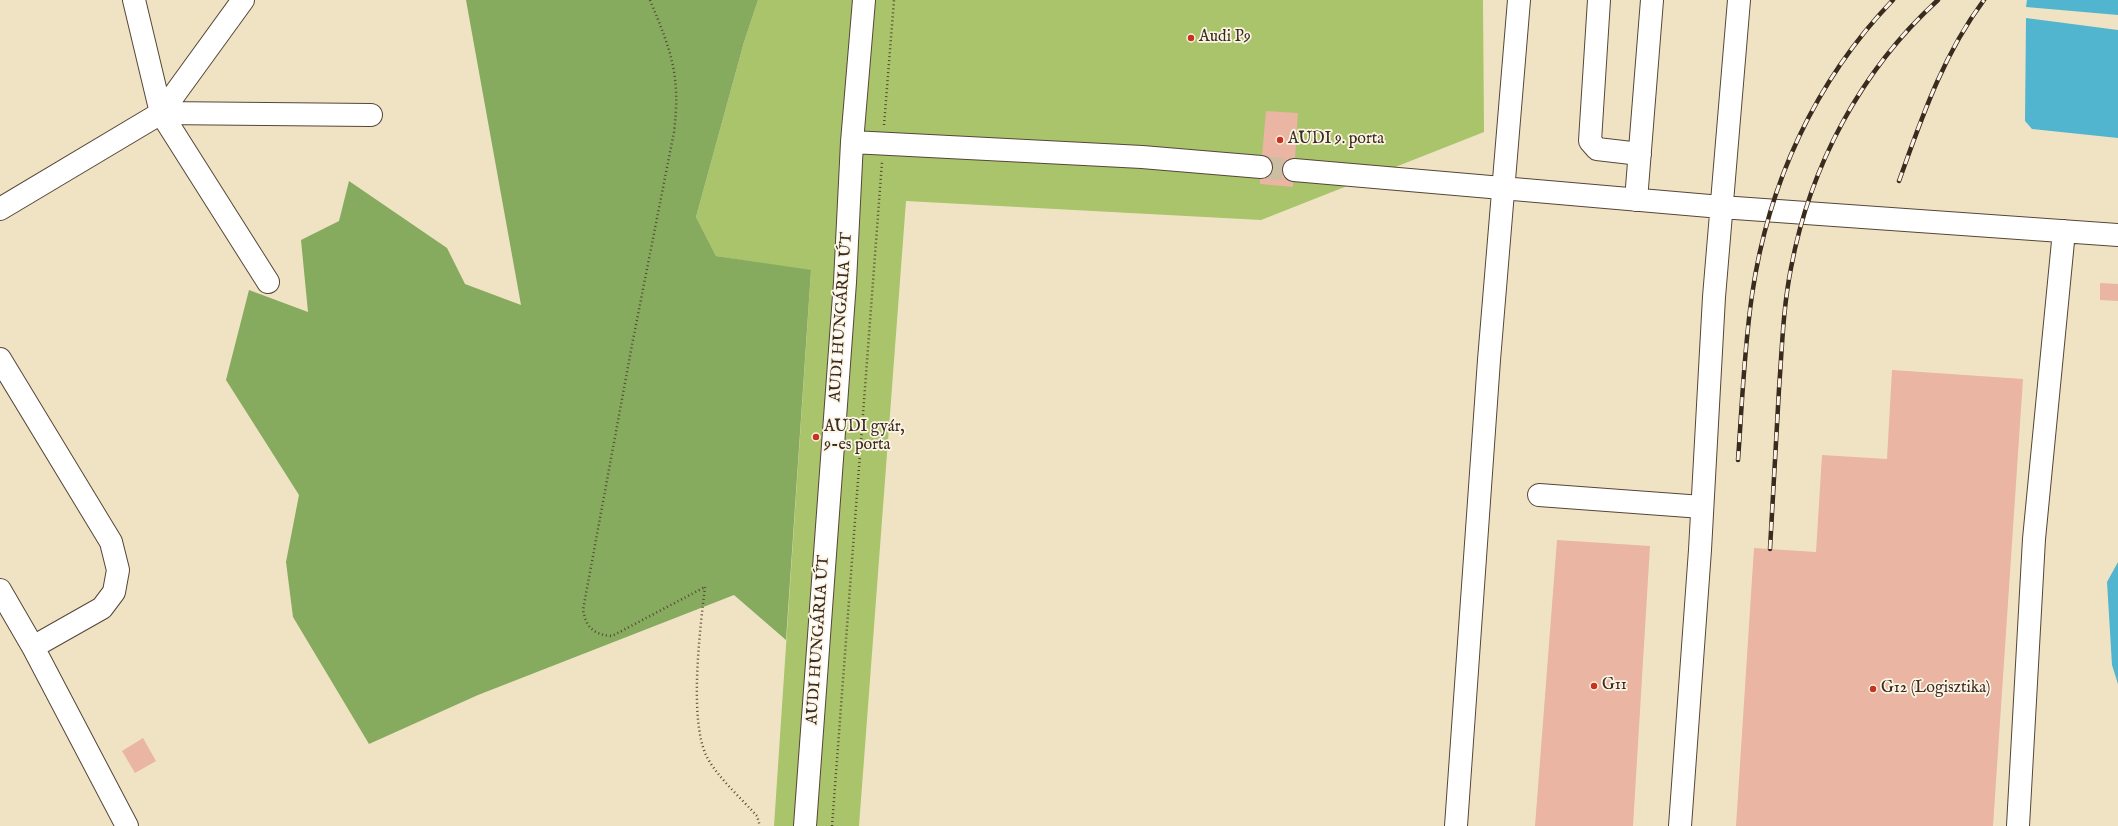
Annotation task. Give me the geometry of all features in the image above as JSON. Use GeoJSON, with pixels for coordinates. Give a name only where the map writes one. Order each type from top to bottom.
{"type":"FeatureCollection","features":[{"type":"Feature","properties":{"kind":"street"},"geometry":{"type":"LineString","coordinates":[[134,0],[161,113],[268,282]]}},
{"type":"Feature","properties":{"kind":"street"},"geometry":{"type":"LineString","coordinates":[[0,209],[161,113],[243,0]]}},
{"type":"Feature","properties":{"kind":"street","name":"AUDI HUNGÁRIA ÚT"},"geometry":{"type":"LineString","coordinates":[[806,826],[845,282],[852,142],[864,0]]}},
{"type":"Feature","properties":{"kind":"street"},"geometry":{"type":"LineString","coordinates":[[1456,826],[1503,187],[1519,0]]}},
{"type":"Feature","properties":{"kind":"street"},"geometry":{"type":"LineString","coordinates":[[1599,0],[1590,141],[1598,149],[1640,154]]}},
{"type":"Feature","properties":{"kind":"street"},"geometry":{"type":"LineString","coordinates":[[1636,200],[1652,0]]}},
{"type":"Feature","properties":{"kind":"street"},"geometry":{"type":"LineString","coordinates":[[1680,826],[1721,207],[1739,0]]}},
{"type":"Feature","properties":{"kind":"street"},"geometry":{"type":"LineString","coordinates":[[161,113],[370,115]]}},
{"type":"Feature","properties":{"kind":"street"},"geometry":{"type":"LineString","coordinates":[[852,142],[1142,157],[1261,167]]}},
{"type":"Feature","properties":{"kind":"street"},"geometry":{"type":"LineString","coordinates":[[1294,170],[1721,207],[2118,235]]}},
{"type":"Feature","properties":{"kind":"street"},"geometry":{"type":"LineString","coordinates":[[2018,826],[2034,539],[2064,231]]}},
{"type":"Feature","properties":{"kind":"street"},"geometry":{"type":"LineString","coordinates":[[0,359],[111,542],[118,570],[114,592],[102,608],[33,647]]}},
{"type":"Feature","properties":{"kind":"street"},"geometry":{"type":"LineString","coordinates":[[1539,495],[1702,506]]}},
{"type":"Feature","properties":{"kind":"street"},"geometry":{"type":"LineString","coordinates":[[0,590],[33,647],[127,826]]}},
{"type":"Feature","properties":{"kind":"path"},"geometry":{"type":"LineString","coordinates":[[650,0],[670,47],[676,80],[677,108],[583,610],[585,621],[592,630],[601,635],[612,636],[705,587],[701,624],[697,710],[700,736],[707,756],[757,816],[760,826]]}},
{"type":"Feature","properties":{"kind":"path"},"geometry":{"type":"LineString","coordinates":[[832,826],[894,0]]}},
{"type":"Feature","properties":{"kind":"green space"},"geometry":{"type":"Polygon","coordinates":[[[466,0],[758,0],[744,42],[696,217],[716,256],[811,270],[786,640],[734,595],[478,695],[369,744],[293,617],[286,562],[299,495],[226,380],[249,290],[308,312],[301,240],[339,221],[349,181],[447,248],[465,284],[521,305],[466,0]]]}},
{"type":"Feature","properties":{"kind":"green space"},"geometry":{"type":"Polygon","coordinates":[[[758,0],[1483,0],[1484,132],[1261,220],[906,201],[859,826],[774,826],[811,271],[716,256],[696,217],[744,42],[758,0]]]}},
{"type":"Feature","properties":{"kind":"water"},"geometry":{"type":"Polygon","coordinates":[[[2027,0],[2118,0],[2118,15],[2026,7],[2027,0]]]}},
{"type":"Feature","properties":{"kind":"water"},"geometry":{"type":"Polygon","coordinates":[[[2026,18],[2118,30],[2118,138],[2032,129],[2025,121],[2026,18]]]}},
{"type":"Feature","properties":{"kind":"water"},"geometry":{"type":"Polygon","coordinates":[[[2118,562],[2118,684],[2112,665],[2107,582],[2118,562]]]}},
{"type":"Feature","properties":{"kind":"building","name":"AUDI 9. porta"},"geometry":{"type":"Polygon","coordinates":[[[1266,111],[1298,113],[1295,158],[1289,159],[1284,163],[1282,169],[1287,180],[1293,182],[1293,187],[1260,184],[1260,179],[1271,174],[1273,168],[1268,157],[1262,155],[1266,111]]]}},
{"type":"Feature","properties":{"kind":"building"},"geometry":{"type":"Polygon","coordinates":[[[2100,283],[2118,284],[2118,301],[2100,300],[2100,283]]]}},
{"type":"Feature","properties":{"kind":"building","name":"G12 (Logisztika)"},"geometry":{"type":"Polygon","coordinates":[[[1892,370],[2023,379],[1993,826],[1736,826],[1754,548],[1816,552],[1822,455],[1887,459],[1892,370]]]}},
{"type":"Feature","properties":{"kind":"building","name":"G11"},"geometry":{"type":"Polygon","coordinates":[[[1557,540],[1650,546],[1633,826],[1535,826],[1557,540]]]}},
{"type":"Feature","properties":{"kind":"building"},"geometry":{"type":"Polygon","coordinates":[[[143,738],[156,761],[135,773],[122,751],[143,738]]]}},
{"type":"Feature","properties":{"kind":"tunnel"},"geometry":{"type":"LineString","coordinates":[[1261,167],[1294,170]]}},
{"type":"Feature","properties":{"kind":"railway"},"geometry":{"type":"LineString","coordinates":[[1738,460],[1747,336],[1752,295],[1759,254],[1770,213],[1783,174],[1799,136],[1818,100],[1840,65],[1865,31],[1893,0]]}},
{"type":"Feature","properties":{"kind":"railway"},"geometry":{"type":"LineString","coordinates":[[1770,549],[1784,313],[1791,268],[1811,193],[1843,122],[1863,89],[1885,57],[1910,27],[1938,0]]}},
{"type":"Feature","properties":{"kind":"railway"},"geometry":{"type":"LineString","coordinates":[[1899,181],[1925,110],[1945,65],[1957,42],[1984,0]]}},
{"type":"Feature","properties":{"kind":"place","name":"Audi P9"},"geometry":{"type":"Point","coordinates":[1191,38]}},
{"type":"Feature","properties":{"kind":"place","name":"AUDI 9. porta"},"geometry":{"type":"Point","coordinates":[1280,140]}},
{"type":"Feature","properties":{"kind":"place","name":"AUDI gyár, 9-es porta"},"geometry":{"type":"Point","coordinates":[816,437]}},
{"type":"Feature","properties":{"kind":"place","name":"G11"},"geometry":{"type":"Point","coordinates":[1594,686]}},
{"type":"Feature","properties":{"kind":"place","name":"G12 (Logisztika)"},"geometry":{"type":"Point","coordinates":[1873,689]}}]}
